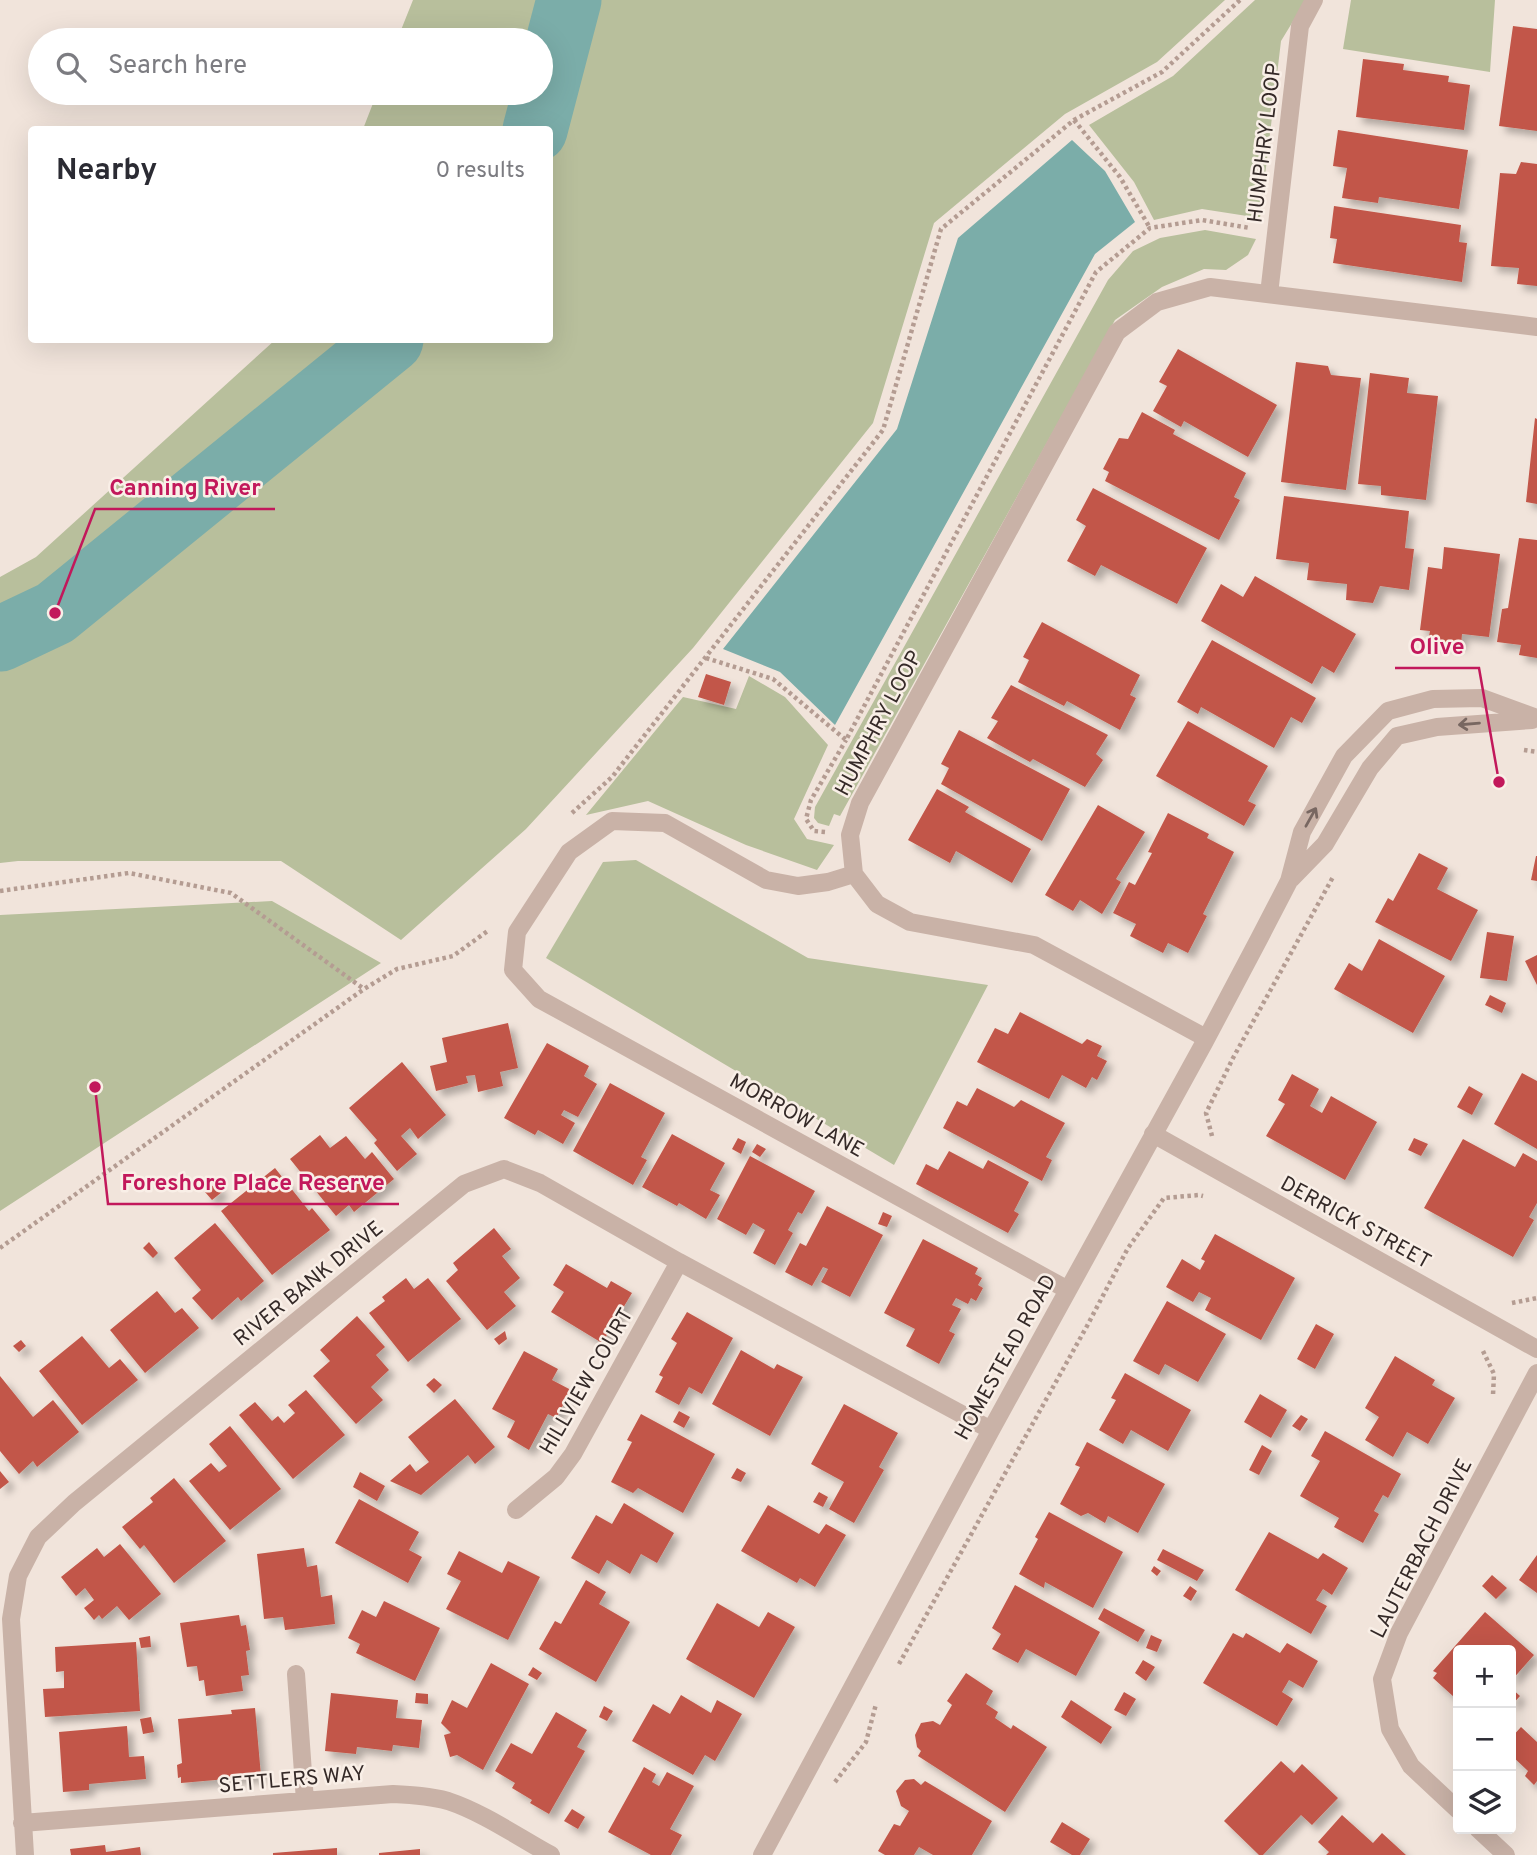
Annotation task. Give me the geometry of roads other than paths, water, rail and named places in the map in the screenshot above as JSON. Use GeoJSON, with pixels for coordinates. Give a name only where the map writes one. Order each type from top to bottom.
{"type":"FeatureCollection","features":[{"type":"Feature","properties":{"kind":"street","name":"HUMPHRY LOOP"},"geometry":{"type":"LineString","coordinates":[[854,874],[850,835],[859,803],[1117,332],[1157,302],[1210,287],[1269,294],[1300,26],[1314,0]]}},
{"type":"Feature","properties":{"kind":"street"},"geometry":{"type":"LineString","coordinates":[[1269,294],[1537,327]]}},
{"type":"Feature","properties":{"kind":"street","name":"HOMESTEAD ROAD"},"geometry":{"type":"LineString","coordinates":[[762,1855],[1206,1038],[1289,881],[1302,832],[1344,756],[1388,710],[1433,699],[1482,698],[1537,719]]}},
{"type":"Feature","properties":{"kind":"street","name":"HOMESTEAD ROAD"},"geometry":{"type":"LineString","coordinates":[[1289,881],[1325,845],[1370,768],[1397,737],[1437,727],[1537,719]]}},
{"type":"Feature","properties":{"kind":"street","name":"MORROW LANE"},"geometry":{"type":"LineString","coordinates":[[854,874],[828,882],[798,886],[766,880],[665,823],[612,821],[569,852],[517,932],[513,970],[539,999],[1068,1290]]}},
{"type":"Feature","properties":{"kind":"street"},"geometry":{"type":"LineString","coordinates":[[854,874],[877,904],[910,922],[1034,945],[1206,1038]]}},
{"type":"Feature","properties":{"kind":"street","name":"DERRICK STREET"},"geometry":{"type":"LineString","coordinates":[[1153,1134],[1537,1349]]}},
{"type":"Feature","properties":{"kind":"street","name":"RIVER BANK DRIVE"},"geometry":{"type":"LineString","coordinates":[[25,1855],[11,1619],[18,1576],[38,1537],[74,1503],[464,1184],[503,1169],[541,1183],[679,1262],[991,1430]]}},
{"type":"Feature","properties":{"kind":"street","name":"HILLVIEW COURT"},"geometry":{"type":"LineString","coordinates":[[516,1510],[556,1477],[573,1454],[679,1262]]}},
{"type":"Feature","properties":{"kind":"street","name":"LAUTERBACH DRIVE"},"geometry":{"type":"LineString","coordinates":[[1453,1805],[1411,1766],[1390,1729],[1382,1679],[1399,1633],[1537,1374]]}},
{"type":"Feature","properties":{"kind":"street"},"geometry":{"type":"LineString","coordinates":[[296,1674],[304,1801]]}},
{"type":"Feature","properties":{"kind":"street","name":"SETTLERS WAY"},"geometry":{"type":"LineString","coordinates":[[22,1823],[393,1794],[423,1795],[448,1801],[474,1812],[551,1855]]}},
{"type":"Feature","properties":{"kind":"street"},"geometry":{"type":"LineString","coordinates":[[1483,1834],[1506,1855]]}},
{"type":"Feature","properties":{"kind":"water"},"geometry":{"type":"Polygon","coordinates":[[[1072,140],[1105,171],[1135,222],[1095,254],[835,725],[780,672],[723,649],[897,429],[958,238],[1072,140]]]}},
{"type":"Feature","properties":{"kind":"waterway"},"geometry":{"type":"LineString","coordinates":[[553,61],[569,0]]}},
{"type":"Feature","properties":{"kind":"waterway"},"geometry":{"type":"LineString","coordinates":[[536,126],[542,105]]}},
{"type":"Feature","properties":{"kind":"waterway"},"geometry":{"type":"LineString","coordinates":[[0,639],[55,613],[387,343]]}},
{"type":"Feature","properties":{"kind":"place","name":"Canning River"},"geometry":{"type":"Point","coordinates":[55,613]}},
{"type":"Feature","properties":{"kind":"place","name":"Olive"},"geometry":{"type":"Point","coordinates":[1499,782]}},
{"type":"Feature","properties":{"kind":"place","name":"Foreshore Place Reserve"},"geometry":{"type":"Point","coordinates":[95,1087]}}]}
